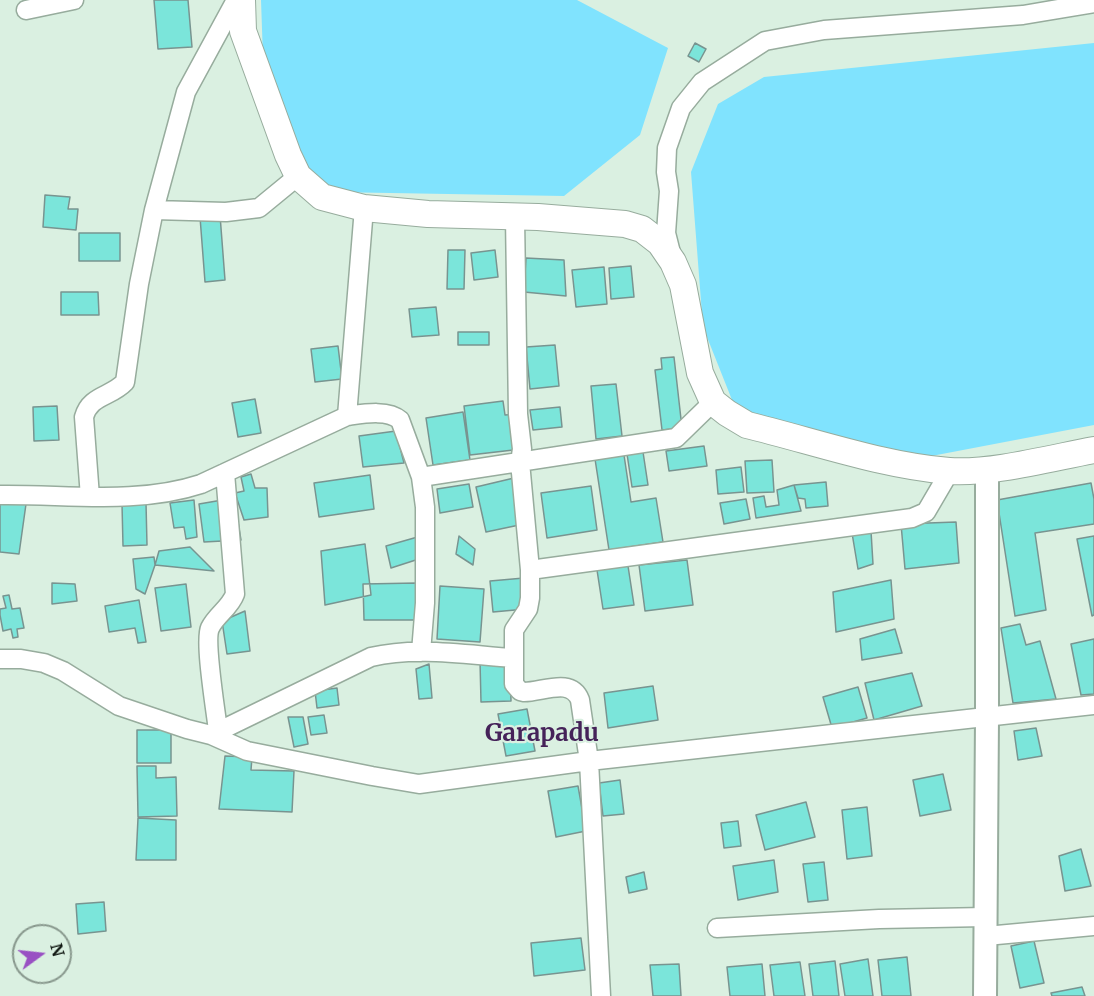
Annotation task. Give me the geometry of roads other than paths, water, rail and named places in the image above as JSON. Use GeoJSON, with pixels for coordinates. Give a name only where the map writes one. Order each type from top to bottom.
{"type":"FeatureCollection","features":[{"type":"Feature","properties":{"kind":"main road"},"geometry":{"type":"LineString","coordinates":[[242,0],[243,32],[288,155],[298,176],[322,197],[364,208],[428,214],[625,224],[642,229],[660,243],[673,262],[683,285],[694,330],[700,373],[712,402],[747,425],[908,465],[950,471],[987,469],[1094,450]]}},
{"type":"Feature","properties":{"kind":"street"},"geometry":{"type":"LineString","coordinates":[[26,10],[74,0]]}},
{"type":"Feature","properties":{"kind":"street"},"geometry":{"type":"LineString","coordinates":[[90,497],[84,417],[90,404],[118,389],[125,382],[139,284],[154,210],[186,92],[236,0]]}},
{"type":"Feature","properties":{"kind":"street"},"geometry":{"type":"LineString","coordinates":[[673,262],[666,233],[669,191],[666,172],[667,148],[681,108],[702,82],[765,41],[824,30],[1023,15],[1094,3]]}},
{"type":"Feature","properties":{"kind":"street"},"geometry":{"type":"LineString","coordinates":[[154,210],[226,212],[259,208],[298,176]]}},
{"type":"Feature","properties":{"kind":"street"},"geometry":{"type":"LineString","coordinates":[[347,416],[364,208]]}},
{"type":"Feature","properties":{"kind":"street"},"geometry":{"type":"LineString","coordinates":[[514,217],[518,414],[522,449],[520,462],[530,570],[528,609],[516,623],[514,630],[514,684],[520,691],[530,692],[566,687],[577,693],[589,760],[601,996]]}},
{"type":"Feature","properties":{"kind":"street"},"geometry":{"type":"LineString","coordinates":[[421,477],[676,438],[712,402]]}},
{"type":"Feature","properties":{"kind":"street"},"geometry":{"type":"LineString","coordinates":[[0,495],[90,497],[177,492],[201,484],[347,416],[362,414],[395,416],[400,420],[421,477],[425,507],[425,591],[421,652]]}},
{"type":"Feature","properties":{"kind":"street"},"geometry":{"type":"LineString","coordinates":[[985,996],[987,469]]}},
{"type":"Feature","properties":{"kind":"street"},"geometry":{"type":"LineString","coordinates":[[530,570],[912,518],[926,512],[950,471]]}},
{"type":"Feature","properties":{"kind":"street"},"geometry":{"type":"LineString","coordinates":[[214,733],[208,637],[214,621],[226,610],[235,594],[225,473]]}},
{"type":"Feature","properties":{"kind":"street"},"geometry":{"type":"LineString","coordinates":[[214,733],[371,657],[421,652],[514,658]]}},
{"type":"Feature","properties":{"kind":"street"},"geometry":{"type":"LineString","coordinates":[[0,659],[21,659],[44,663],[63,671],[119,706],[188,729],[214,733],[247,751],[419,784],[589,760],[1094,705]]}},
{"type":"Feature","properties":{"kind":"street"},"geometry":{"type":"LineString","coordinates":[[717,928],[879,919],[986,926],[1094,926]]}},
{"type":"Feature","properties":{"kind":"water"},"geometry":{"type":"Polygon","coordinates":[[[261,0],[577,0],[668,48],[640,135],[564,196],[332,192],[309,176],[263,58],[261,0]]]}},
{"type":"Feature","properties":{"kind":"water"},"geometry":{"type":"Polygon","coordinates":[[[1094,43],[1094,425],[921,458],[736,410],[703,327],[691,172],[718,104],[764,77],[1094,43]]]}},
{"type":"Feature","properties":{"kind":"district","name":"Garapadu"},"geometry":{"type":"Point","coordinates":[542,734]}}]}
